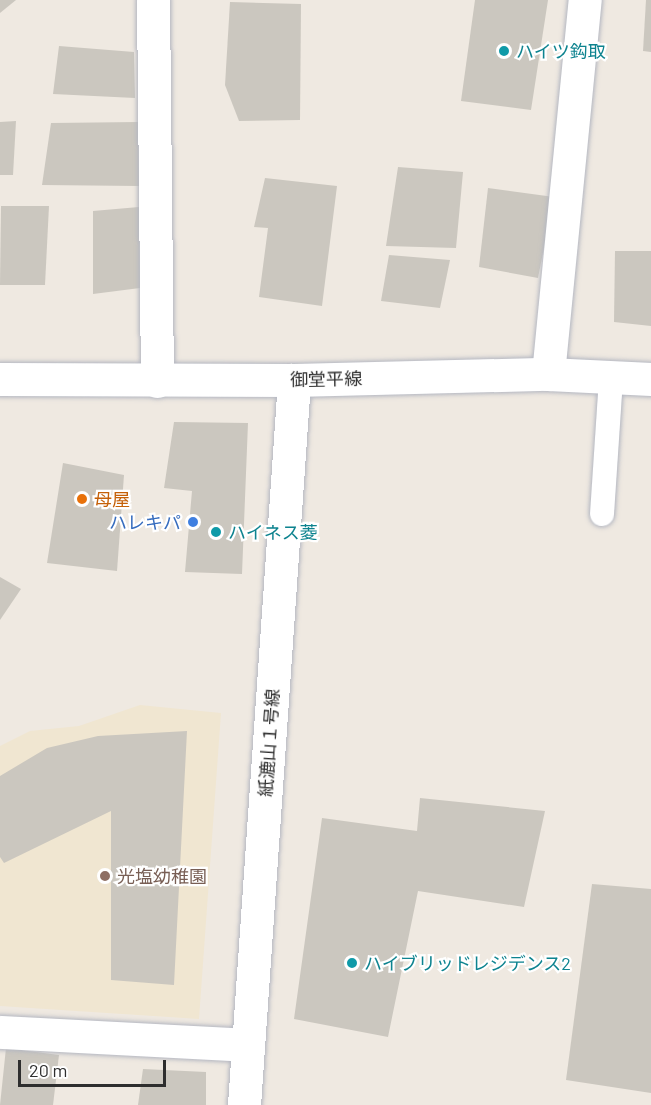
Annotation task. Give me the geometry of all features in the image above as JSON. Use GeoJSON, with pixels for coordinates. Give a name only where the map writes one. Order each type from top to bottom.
{"type":"FeatureCollection","features":[{"type":"Feature","properties":{"kind":"street"},"geometry":{"type":"LineString","coordinates":[[153,0],[157,381]]}},
{"type":"Feature","properties":{"kind":"street"},"geometry":{"type":"LineString","coordinates":[[548,374],[585,0]]}},
{"type":"Feature","properties":{"kind":"street","name":"御堂平線"},"geometry":{"type":"LineString","coordinates":[[0,380],[294,380],[548,374],[611,380],[651,379]]}},
{"type":"Feature","properties":{"kind":"street","name":"紙漉山１号線"},"geometry":{"type":"LineString","coordinates":[[244,1105],[294,380]]}},
{"type":"Feature","properties":{"kind":"street"},"geometry":{"type":"LineString","coordinates":[[0,1032],[248,1045]]}},
{"type":"Feature","properties":{"kind":"lane"},"geometry":{"type":"LineString","coordinates":[[602,514],[611,380]]}},
{"type":"Feature","properties":{"kind":"shaded area","name":"光塩幼稚園"},"geometry":{"type":"Polygon","coordinates":[[[140,705],[221,713],[199,1019],[0,1006],[0,746],[30,731],[79,726],[140,705]]]}},
{"type":"Feature","properties":{"kind":"building"},"geometry":{"type":"Polygon","coordinates":[[[0,0],[16,0],[0,13],[0,0]]]}},
{"type":"Feature","properties":{"kind":"building","name":"ハイツ鈎取"},"geometry":{"type":"Polygon","coordinates":[[[475,0],[548,0],[531,110],[461,101],[475,0]]]}},
{"type":"Feature","properties":{"kind":"building"},"geometry":{"type":"Polygon","coordinates":[[[646,0],[651,0],[651,52],[643,51],[646,0]]]}},
{"type":"Feature","properties":{"kind":"building"},"geometry":{"type":"Polygon","coordinates":[[[230,2],[301,4],[300,120],[239,121],[225,85],[230,2]]]}},
{"type":"Feature","properties":{"kind":"building"},"geometry":{"type":"Polygon","coordinates":[[[59,46],[134,52],[135,98],[53,94],[59,46]]]}},
{"type":"Feature","properties":{"kind":"building"},"geometry":{"type":"Polygon","coordinates":[[[16,121],[13,175],[0,175],[0,122],[16,121]]]}},
{"type":"Feature","properties":{"kind":"building"},"geometry":{"type":"Polygon","coordinates":[[[138,122],[139,186],[42,185],[51,123],[138,122]]]}},
{"type":"Feature","properties":{"kind":"building"},"geometry":{"type":"Polygon","coordinates":[[[398,167],[463,172],[456,248],[386,246],[398,167]]]}},
{"type":"Feature","properties":{"kind":"building"},"geometry":{"type":"Polygon","coordinates":[[[265,178],[337,186],[322,306],[259,297],[268,228],[254,227],[265,178]]]}},
{"type":"Feature","properties":{"kind":"building"},"geometry":{"type":"Polygon","coordinates":[[[488,188],[554,197],[538,278],[479,267],[488,188]]]}},
{"type":"Feature","properties":{"kind":"building"},"geometry":{"type":"Polygon","coordinates":[[[1,206],[49,206],[45,285],[0,285],[1,206]]]}},
{"type":"Feature","properties":{"kind":"building"},"geometry":{"type":"Polygon","coordinates":[[[139,207],[140,288],[93,294],[93,211],[139,207]]]}},
{"type":"Feature","properties":{"kind":"building"},"geometry":{"type":"Polygon","coordinates":[[[615,251],[651,251],[651,326],[614,322],[615,251]]]}},
{"type":"Feature","properties":{"kind":"building"},"geometry":{"type":"Polygon","coordinates":[[[389,255],[450,260],[440,308],[381,301],[389,255]]]}},
{"type":"Feature","properties":{"kind":"building","name":"ハイネス菱"},"geometry":{"type":"Polygon","coordinates":[[[174,422],[248,423],[242,574],[185,572],[192,491],[164,488],[174,422]]]}},
{"type":"Feature","properties":{"kind":"building"},"geometry":{"type":"Polygon","coordinates":[[[63,463],[124,475],[117,571],[47,563],[63,463]]]}},
{"type":"Feature","properties":{"kind":"building"},"geometry":{"type":"Polygon","coordinates":[[[0,577],[21,589],[0,620],[0,577]]]}},
{"type":"Feature","properties":{"kind":"building","name":"光塩幼稚園"},"geometry":{"type":"Polygon","coordinates":[[[187,731],[174,985],[111,980],[111,811],[4,863],[0,857],[0,776],[47,748],[98,736],[187,731]]]}},
{"type":"Feature","properties":{"kind":"building","name":"ハイブリッドレジデンス2"},"geometry":{"type":"Polygon","coordinates":[[[420,798],[545,811],[524,907],[418,891],[388,1037],[294,1019],[322,818],[417,831],[420,798]]]}},
{"type":"Feature","properties":{"kind":"building"},"geometry":{"type":"Polygon","coordinates":[[[592,884],[651,889],[651,1093],[566,1080],[592,884]]]}},
{"type":"Feature","properties":{"kind":"building"},"geometry":{"type":"Polygon","coordinates":[[[6,1048],[59,1055],[53,1105],[0,1105],[6,1048]]]}},
{"type":"Feature","properties":{"kind":"building"},"geometry":{"type":"Polygon","coordinates":[[[143,1069],[206,1072],[206,1105],[138,1105],[143,1069]]]}},
{"type":"Feature","properties":{"kind":"place","name":"ハイツ鈎取"},"geometry":{"type":"Point","coordinates":[504,51]}},
{"type":"Feature","properties":{"kind":"place","name":"母屋"},"geometry":{"type":"Point","coordinates":[82,499]}},
{"type":"Feature","properties":{"kind":"place","name":"ハレキパ"},"geometry":{"type":"Point","coordinates":[193,522]}},
{"type":"Feature","properties":{"kind":"place","name":"ハイネス菱"},"geometry":{"type":"Point","coordinates":[216,532]}},
{"type":"Feature","properties":{"kind":"place","name":"光塩幼稚園"},"geometry":{"type":"Point","coordinates":[105,876]}},
{"type":"Feature","properties":{"kind":"place","name":"ハイブリッドレジデンス2"},"geometry":{"type":"Point","coordinates":[352,963]}}]}
